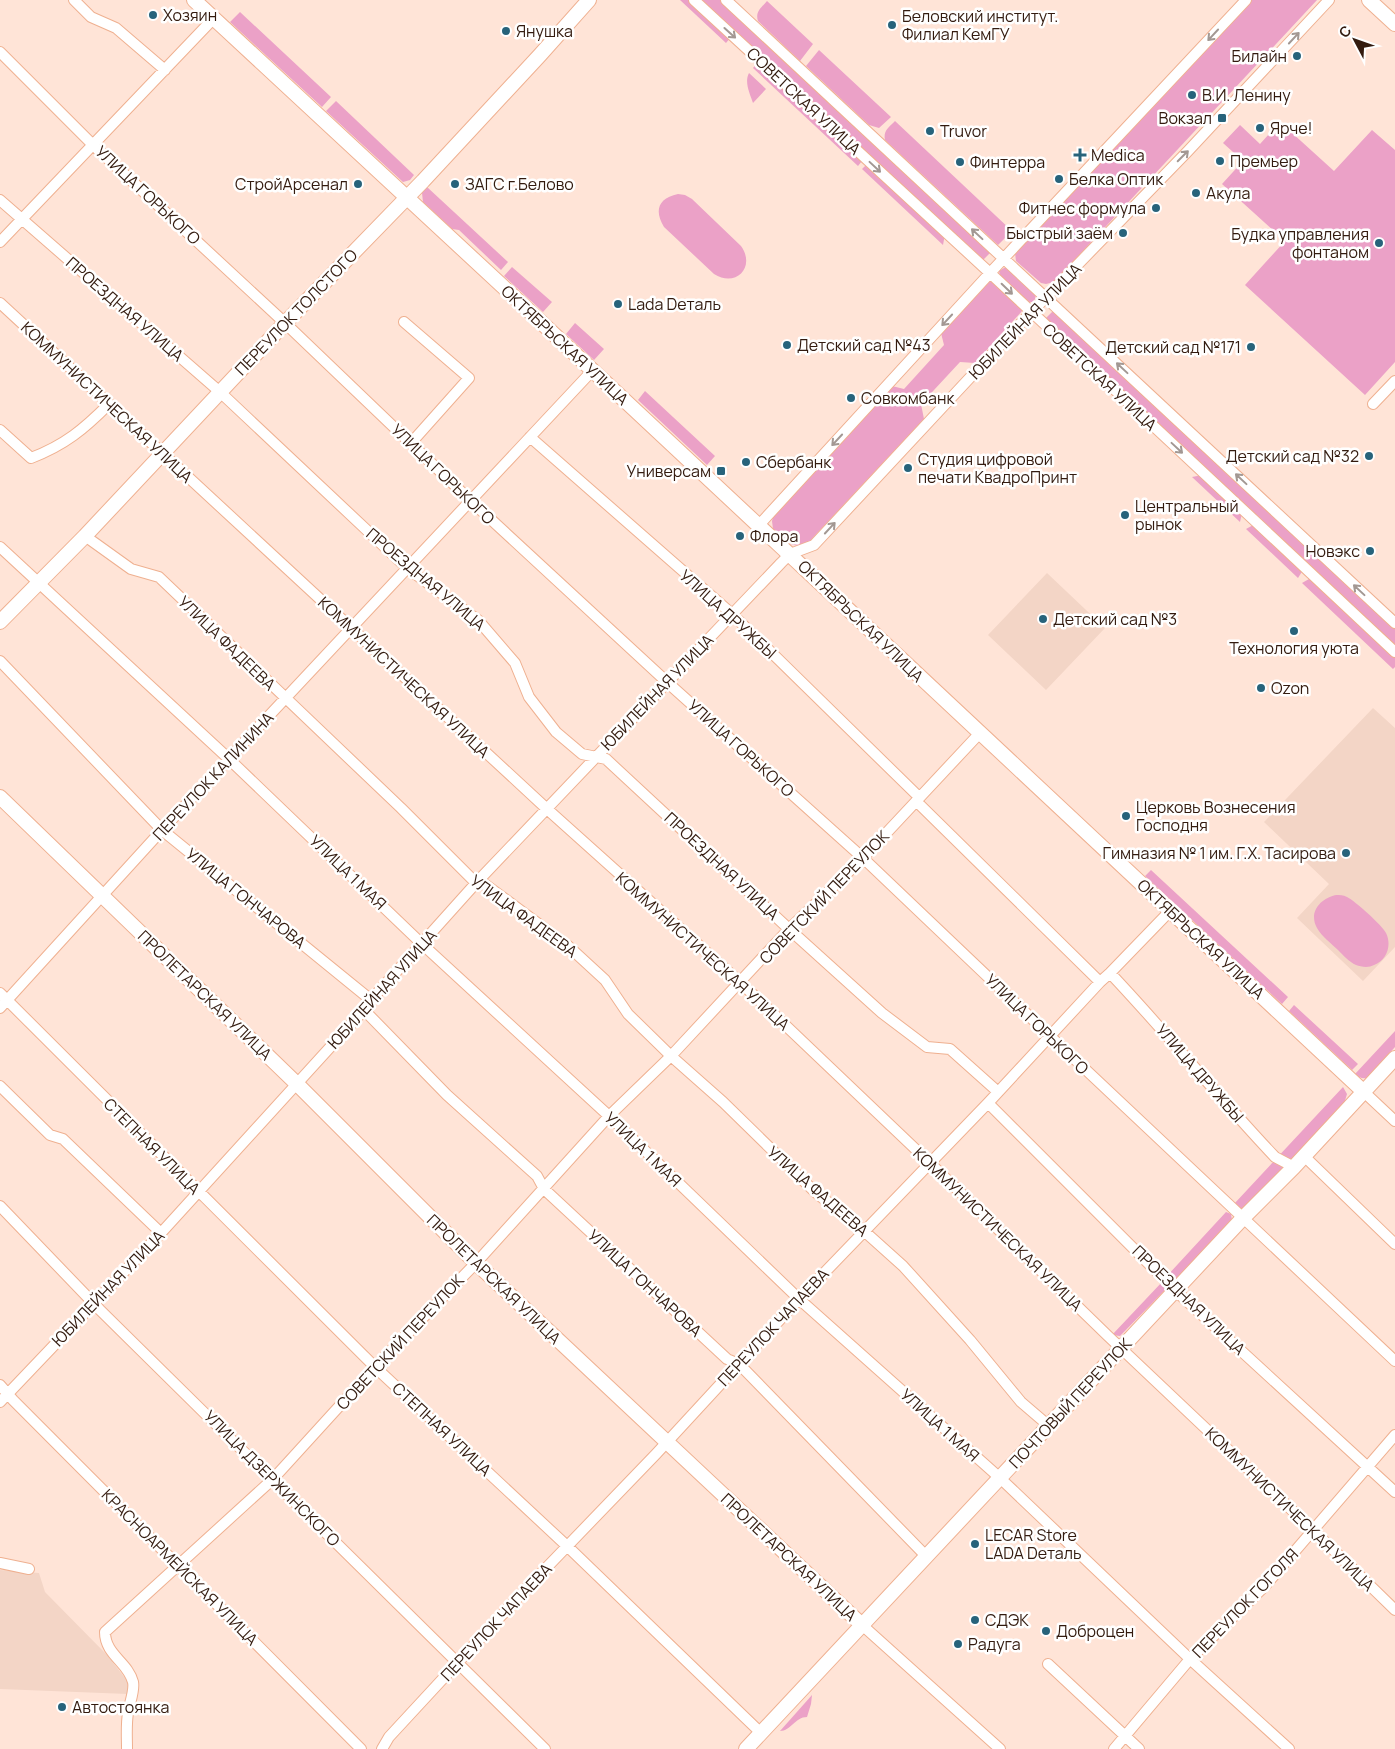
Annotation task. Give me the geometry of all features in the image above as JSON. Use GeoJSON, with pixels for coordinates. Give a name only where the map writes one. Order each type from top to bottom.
{"type":"FeatureCollection","features":[{"type":"Feature","properties":{"kind":"street"},"geometry":{"type":"LineString","coordinates":[[74,0],[91,16],[116,28],[165,70]]}},
{"type":"Feature","properties":{"kind":"street","name":"ОКТЯБРЬСКАЯ УЛИЦА"},"geometry":{"type":"LineString","coordinates":[[194,0],[759,525],[979,734],[1395,1121]]}},
{"type":"Feature","properties":{"kind":"street","name":"ПЕРЕУЛОК ТОЛСТОГО"},"geometry":{"type":"LineString","coordinates":[[0,622],[85,536],[162,452],[423,181],[589,0]]}},
{"type":"Feature","properties":{"kind":"street","name":"СОВЕТСКАЯ УЛИЦА"},"geometry":{"type":"LineString","coordinates":[[694,0],[1032,312],[1395,652]]}},
{"type":"Feature","properties":{"kind":"street","name":"СОВЕТСКАЯ УЛИЦА"},"geometry":{"type":"LineString","coordinates":[[726,0],[1395,623]]}},
{"type":"Feature","properties":{"kind":"street"},"geometry":{"type":"LineString","coordinates":[[759,525],[990,273],[1246,0]]}},
{"type":"Feature","properties":{"kind":"street","name":"ЮБИЛЕЙНАЯ УЛИЦА"},"geometry":{"type":"LineString","coordinates":[[0,1402],[161,1233],[364,1010],[476,883],[595,757],[790,554],[814,544],[1329,0]]}},
{"type":"Feature","properties":{"kind":"street"},"geometry":{"type":"LineString","coordinates":[[1369,0],[1395,24]]}},
{"type":"Feature","properties":{"kind":"street"},"geometry":{"type":"LineString","coordinates":[[0,242],[214,18]]}},
{"type":"Feature","properties":{"kind":"street","name":"УЛИЦА ГОРЬКОГО"},"geometry":{"type":"LineString","coordinates":[[0,52],[94,144],[285,323],[470,501],[668,683],[863,858],[1395,1361]]}},
{"type":"Feature","properties":{"kind":"street","name":"ПРОЕЗДНАЯ УЛИЦА"},"geometry":{"type":"LineString","coordinates":[[0,200],[220,392],[407,568],[478,620],[515,663],[529,697],[556,732],[582,754],[606,759],[882,1013],[927,1047],[950,1049],[997,1092]]}},
{"type":"Feature","properties":{"kind":"street","name":"КОММУНИСТИЧЕСКАЯ УЛИЦА"},"geometry":{"type":"LineString","coordinates":[[0,303],[547,809],[741,983],[1395,1610]]}},
{"type":"Feature","properties":{"kind":"street"},"geometry":{"type":"LineString","coordinates":[[404,322],[469,378],[411,443]]}},
{"type":"Feature","properties":{"kind":"street","name":"ПЕРЕУЛОК КАЛИНИНА"},"geometry":{"type":"LineString","coordinates":[[0,1008],[4,996],[102,895],[592,371]]}},
{"type":"Feature","properties":{"kind":"street"},"geometry":{"type":"LineString","coordinates":[[1373,404],[1395,381]]}},
{"type":"Feature","properties":{"kind":"street"},"geometry":{"type":"LineString","coordinates":[[0,430],[31,458],[47,452],[74,437],[109,404]]}},
{"type":"Feature","properties":{"kind":"street","name":"УЛИЦА ДРУЖБЫ"},"geometry":{"type":"LineString","coordinates":[[530,437],[732,614],[1100,982]]}},
{"type":"Feature","properties":{"kind":"street","name":"УЛИЦА ФАДЕЕВА"},"geometry":{"type":"LineString","coordinates":[[85,536],[131,569],[158,577],[476,883],[486,885],[567,945],[605,980],[628,1014],[671,1056],[723,1102],[814,1191],[864,1231],[903,1266],[976,1347],[1021,1402],[1049,1426]]}},
{"type":"Feature","properties":{"kind":"street","name":"УЛИЦА 1 МАЯ"},"geometry":{"type":"LineString","coordinates":[[0,547],[229,759],[422,944],[609,1116],[800,1298],[1000,1478],[1190,1659],[1289,1749]]}},
{"type":"Feature","properties":{"kind":"street","name":"УЛИЦА ГОНЧАРОВА"},"geometry":{"type":"LineString","coordinates":[[0,661],[162,830],[371,1000]]}},
{"type":"Feature","properties":{"kind":"street","name":"СОВЕТСКИЙ ПЕРЕУЛОК"},"geometry":{"type":"LineString","coordinates":[[127,1749],[127,1714],[134,1684],[130,1672],[108,1647],[105,1641],[105,1632],[273,1479],[375,1368],[476,1263],[609,1116],[671,1056],[741,983],[789,929],[863,858],[979,734]]}},
{"type":"Feature","properties":{"kind":"street","name":"ПРОЛЕТАРСКАЯ УЛИЦА"},"geometry":{"type":"LineString","coordinates":[[0,796],[297,1084],[476,1263],[862,1625],[1000,1749]]}},
{"type":"Feature","properties":{"kind":"street","name":"ПЕРЕУЛОК ЧАПАЕВА"},"geometry":{"type":"LineString","coordinates":[[382,1749],[389,1737],[800,1298],[929,1162],[988,1103],[1100,982],[1170,911]]}},
{"type":"Feature","properties":{"kind":"street","name":"УЛИЦА ДРУЖБЫ"},"geometry":{"type":"LineString","coordinates":[[1110,973],[1144,1008],[1182,1054],[1274,1157],[1294,1167]]}},
{"type":"Feature","properties":{"kind":"street","name":"СТЕПНАЯ УЛИЦА"},"geometry":{"type":"LineString","coordinates":[[4,996],[375,1368],[567,1546],[761,1733]]}},
{"type":"Feature","properties":{"kind":"street","name":"УЛИЦА ГОНЧАРОВА"},"geometry":{"type":"LineString","coordinates":[[364,1010],[447,1095],[538,1176],[544,1189],[727,1359],[739,1364],[926,1556]]}},
{"type":"Feature","properties":{"kind":"street","name":"ПОЧТОВЫЙ ПЕРЕУЛОК"},"geometry":{"type":"LineString","coordinates":[[746,1749],[1395,1058]]}},
{"type":"Feature","properties":{"kind":"street"},"geometry":{"type":"LineString","coordinates":[[0,1086],[50,1135],[63,1139],[161,1233]]}},
{"type":"Feature","properties":{"kind":"street","name":"ПРОЕЗДНАЯ УЛИЦА"},"geometry":{"type":"LineString","coordinates":[[988,1103],[1176,1291],[1395,1492]]}},
{"type":"Feature","properties":{"kind":"street"},"geometry":{"type":"LineString","coordinates":[[1304,1156],[1395,1244]]}},
{"type":"Feature","properties":{"kind":"street","name":"УЛИЦА ДЗЕРЖИНСКОГО"},"geometry":{"type":"LineString","coordinates":[[0,1206],[93,1303],[545,1749]]}},
{"type":"Feature","properties":{"kind":"street","name":"КРАСНОАРМЕЙСКАЯ УЛИЦА"},"geometry":{"type":"LineString","coordinates":[[0,1385],[361,1749]]}},
{"type":"Feature","properties":{"kind":"street","name":"ПЕРЕУЛОК ГОГОЛЯ"},"geometry":{"type":"LineString","coordinates":[[1114,1749],[1190,1659],[1264,1586],[1314,1531],[1395,1435]]}},
{"type":"Feature","properties":{"kind":"street"},"geometry":{"type":"LineString","coordinates":[[0,1563],[28,1569]]}},
{"type":"Feature","properties":{"kind":"street"},"geometry":{"type":"LineString","coordinates":[[1048,1664],[1139,1749]]}},
{"type":"Feature","properties":{"kind":"shaded area"},"geometry":{"type":"Polygon","coordinates":[[[680,0],[690,0],[731,37],[726,43],[680,0]]]}},
{"type":"Feature","properties":{"kind":"shaded area"},"geometry":{"type":"Polygon","coordinates":[[[699,0],[720,0],[991,252],[982,261],[699,0]]]}},
{"type":"Feature","properties":{"kind":"shaded area"},"geometry":{"type":"Polygon","coordinates":[[[1249,0],[1317,0],[1054,282],[1041,283],[1016,261],[1015,253],[1249,0]]]}},
{"type":"Feature","properties":{"kind":"shaded area"},"geometry":{"type":"Polygon","coordinates":[[[767,1],[813,44],[800,61],[758,21],[758,13],[767,1]]]}},
{"type":"Feature","properties":{"kind":"shaded area"},"geometry":{"type":"Polygon","coordinates":[[[240,12],[331,97],[322,107],[230,22],[240,12]]]}},
{"type":"Feature","properties":{"kind":"shaded area"},"geometry":{"type":"Polygon","coordinates":[[[819,50],[891,117],[879,128],[869,125],[806,66],[819,50]]]}},
{"type":"Feature","properties":{"kind":"shaded area"},"geometry":{"type":"Polygon","coordinates":[[[758,62],[862,161],[858,166],[753,68],[758,62]]]}},
{"type":"Feature","properties":{"kind":"shaded area"},"geometry":{"type":"Polygon","coordinates":[[[749,73],[766,89],[753,103],[747,84],[749,73]]]}},
{"type":"Feature","properties":{"kind":"shaded area"},"geometry":{"type":"Polygon","coordinates":[[[336,101],[414,175],[410,180],[403,182],[326,111],[336,101]]]}},
{"type":"Feature","properties":{"kind":"shaded area"},"geometry":{"type":"Polygon","coordinates":[[[895,121],[1012,231],[998,245],[885,140],[886,132],[895,121]]]}},
{"type":"Feature","properties":{"kind":"shaded area"},"geometry":{"type":"Polygon","coordinates":[[[1280,122],[1334,171],[1372,130],[1395,150],[1395,362],[1365,395],[1245,285],[1285,241],[1222,184],[1243,161],[1223,143],[1240,125],[1260,144],[1280,122]]]}},
{"type":"Feature","properties":{"kind":"shaded area"},"geometry":{"type":"Polygon","coordinates":[[[867,164],[945,234],[943,245],[862,169],[867,164]]]}},
{"type":"Feature","properties":{"kind":"shaded area"},"geometry":{"type":"Polygon","coordinates":[[[427,187],[508,262],[501,270],[459,230],[452,229],[423,202],[422,193],[427,187]]]}},
{"type":"Feature","properties":{"kind":"shaded area"},"geometry":{"type":"Polygon","coordinates":[[[678,194],[692,199],[741,246],[745,254],[745,268],[736,277],[722,278],[714,274],[664,227],[659,216],[660,206],[666,199],[678,194]]]}},
{"type":"Feature","properties":{"kind":"shaded area"},"geometry":{"type":"Polygon","coordinates":[[[512,267],[552,302],[543,312],[504,276],[512,267]]]}},
{"type":"Feature","properties":{"kind":"shaded area"},"geometry":{"type":"Polygon","coordinates":[[[1007,268],[1036,294],[1033,302],[1027,302],[1000,277],[999,271],[1007,268]]]}},
{"type":"Feature","properties":{"kind":"shaded area"},"geometry":{"type":"Polygon","coordinates":[[[991,280],[1023,310],[975,363],[960,362],[921,404],[924,419],[808,543],[798,546],[790,544],[773,529],[772,521],[774,514],[892,386],[904,389],[944,345],[941,333],[991,280]]]}},
{"type":"Feature","properties":{"kind":"shaded area"},"geometry":{"type":"Polygon","coordinates":[[[1053,311],[1395,629],[1395,646],[1045,319],[1053,311]]]}},
{"type":"Feature","properties":{"kind":"shaded area"},"geometry":{"type":"Polygon","coordinates":[[[575,323],[604,349],[594,360],[566,334],[575,323]]]}},
{"type":"Feature","properties":{"kind":"shaded area"},"geometry":{"type":"Polygon","coordinates":[[[645,391],[715,456],[707,465],[638,400],[645,391]]]}},
{"type":"Feature","properties":{"kind":"shaded area"},"geometry":{"type":"Polygon","coordinates":[[[1202,475],[1242,513],[1240,522],[1192,477],[1202,475]]]}},
{"type":"Feature","properties":{"kind":"shaded area"},"geometry":{"type":"Polygon","coordinates":[[[1255,524],[1303,570],[1298,578],[1246,529],[1255,524]]]}},
{"type":"Feature","properties":{"kind":"shaded area"},"geometry":{"type":"Polygon","coordinates":[[[1047,573],[1105,628],[1046,690],[988,635],[1047,573]]]}},
{"type":"Feature","properties":{"kind":"shaded area"},"geometry":{"type":"Polygon","coordinates":[[[1313,579],[1395,656],[1395,667],[1393,669],[1302,583],[1313,579]]]}},
{"type":"Feature","properties":{"kind":"shaded area","name":"Гимназия № 1 им. Г.Х. Тасирова"},"geometry":{"type":"Polygon","coordinates":[[[1373,708],[1395,728],[1395,947],[1363,981],[1297,918],[1329,884],[1264,822],[1373,708]]]}},
{"type":"Feature","properties":{"kind":"shaded area"},"geometry":{"type":"Polygon","coordinates":[[[1151,870],[1288,997],[1282,1004],[1145,876],[1151,870]]]}},
{"type":"Feature","properties":{"kind":"shaded area"},"geometry":{"type":"Polygon","coordinates":[[[1336,895],[1346,896],[1351,899],[1384,929],[1388,938],[1388,947],[1385,956],[1378,963],[1367,967],[1353,964],[1317,928],[1314,917],[1315,911],[1325,899],[1336,895]]]}},
{"type":"Feature","properties":{"kind":"shaded area"},"geometry":{"type":"Polygon","coordinates":[[[1294,1005],[1358,1064],[1352,1070],[1289,1011],[1294,1005]]]}},
{"type":"Feature","properties":{"kind":"shaded area"},"geometry":{"type":"Polygon","coordinates":[[[1395,1031],[1395,1047],[1367,1078],[1359,1077],[1355,1074],[1395,1031]]]}},
{"type":"Feature","properties":{"kind":"shaded area"},"geometry":{"type":"Polygon","coordinates":[[[1343,1087],[1347,1094],[1344,1104],[1245,1208],[1240,1209],[1234,1204],[1343,1087]]]}},
{"type":"Feature","properties":{"kind":"shaded area"},"geometry":{"type":"Polygon","coordinates":[[[1226,1212],[1231,1214],[1232,1220],[1175,1281],[1166,1277],[1226,1212]]]}},
{"type":"Feature","properties":{"kind":"shaded area"},"geometry":{"type":"Polygon","coordinates":[[[1162,1282],[1168,1287],[1120,1336],[1112,1335],[1162,1282]]]}},
{"type":"Feature","properties":{"kind":"shaded area"},"geometry":{"type":"Polygon","coordinates":[[[0,1570],[39,1573],[45,1592],[107,1655],[129,1683],[128,1694],[0,1689],[0,1570]]]}},
{"type":"Feature","properties":{"kind":"shaded area"},"geometry":{"type":"Polygon","coordinates":[[[812,1695],[807,1717],[799,1719],[787,1729],[780,1731],[812,1695]]]}},
{"type":"Feature","properties":{"kind":"place","name":"Хозяин"},"geometry":{"type":"Point","coordinates":[153,15]}},
{"type":"Feature","properties":{"kind":"place","name":"Беловский институт. Филиал КемГУ"},"geometry":{"type":"Point","coordinates":[892,25]}},
{"type":"Feature","properties":{"kind":"place","name":"Янушка"},"geometry":{"type":"Point","coordinates":[506,31]}},
{"type":"Feature","properties":{"kind":"place","name":"Билайн"},"geometry":{"type":"Point","coordinates":[1297,56]}},
{"type":"Feature","properties":{"kind":"place","name":"В.И. Ленину"},"geometry":{"type":"Point","coordinates":[1192,95]}},
{"type":"Feature","properties":{"kind":"place","name":"Вокзал"},"geometry":{"type":"Point","coordinates":[1222,118]}},
{"type":"Feature","properties":{"kind":"place","name":"Ярче!"},"geometry":{"type":"Point","coordinates":[1260,128]}},
{"type":"Feature","properties":{"kind":"place","name":"Truvor"},"geometry":{"type":"Point","coordinates":[930,131]}},
{"type":"Feature","properties":{"kind":"place","name":"Mеdica"},"geometry":{"type":"Point","coordinates":[1080,155]}},
{"type":"Feature","properties":{"kind":"place","name":"Премьер"},"geometry":{"type":"Point","coordinates":[1220,161]}},
{"type":"Feature","properties":{"kind":"place","name":"Финтерра"},"geometry":{"type":"Point","coordinates":[960,162]}},
{"type":"Feature","properties":{"kind":"place","name":"Белка Оптик"},"geometry":{"type":"Point","coordinates":[1059,179]}},
{"type":"Feature","properties":{"kind":"place","name":"СтройАрсенал"},"geometry":{"type":"Point","coordinates":[358,184]}},
{"type":"Feature","properties":{"kind":"place","name":"ЗАГС г.Белово"},"geometry":{"type":"Point","coordinates":[455,184]}},
{"type":"Feature","properties":{"kind":"place","name":"Акула"},"geometry":{"type":"Point","coordinates":[1196,193]}},
{"type":"Feature","properties":{"kind":"place","name":"Фитнес формула"},"geometry":{"type":"Point","coordinates":[1156,208]}},
{"type":"Feature","properties":{"kind":"place","name":"Быстрый заём"},"geometry":{"type":"Point","coordinates":[1123,233]}},
{"type":"Feature","properties":{"kind":"place","name":"Будка управления фонтаном"},"geometry":{"type":"Point","coordinates":[1379,243]}},
{"type":"Feature","properties":{"kind":"place","name":"Lada Dеталь"},"geometry":{"type":"Point","coordinates":[618,304]}},
{"type":"Feature","properties":{"kind":"place","name":"Детский сад №43"},"geometry":{"type":"Point","coordinates":[787,345]}},
{"type":"Feature","properties":{"kind":"place","name":"Детский сад №171"},"geometry":{"type":"Point","coordinates":[1251,347]}},
{"type":"Feature","properties":{"kind":"place","name":"Совкомбанк"},"geometry":{"type":"Point","coordinates":[851,398]}},
{"type":"Feature","properties":{"kind":"place","name":"Детский сад №32"},"geometry":{"type":"Point","coordinates":[1369,456]}},
{"type":"Feature","properties":{"kind":"place","name":"Сбербанк"},"geometry":{"type":"Point","coordinates":[746,462]}},
{"type":"Feature","properties":{"kind":"place","name":"Студия цифровой печати КвадроПринт"},"geometry":{"type":"Point","coordinates":[908,468]}},
{"type":"Feature","properties":{"kind":"place","name":"Универсам"},"geometry":{"type":"Point","coordinates":[721,471]}},
{"type":"Feature","properties":{"kind":"place","name":"Центральный рынок"},"geometry":{"type":"Point","coordinates":[1125,515]}},
{"type":"Feature","properties":{"kind":"place","name":"Флора"},"geometry":{"type":"Point","coordinates":[740,536]}},
{"type":"Feature","properties":{"kind":"place","name":"Новэкс"},"geometry":{"type":"Point","coordinates":[1370,551]}},
{"type":"Feature","properties":{"kind":"place","name":"Детский сад №3"},"geometry":{"type":"Point","coordinates":[1043,619]}},
{"type":"Feature","properties":{"kind":"place","name":"Технология уюта"},"geometry":{"type":"Point","coordinates":[1294,631]}},
{"type":"Feature","properties":{"kind":"place","name":"Ozon"},"geometry":{"type":"Point","coordinates":[1261,688]}},
{"type":"Feature","properties":{"kind":"place","name":"Церковь Вознесения Господня"},"geometry":{"type":"Point","coordinates":[1126,816]}},
{"type":"Feature","properties":{"kind":"place","name":"Гимназия № 1 им. Г.Х. Тасирова"},"geometry":{"type":"Point","coordinates":[1346,853]}},
{"type":"Feature","properties":{"kind":"place","name":"LECAR Store LADA Dеталь"},"geometry":{"type":"Point","coordinates":[975,1544]}},
{"type":"Feature","properties":{"kind":"place","name":"СДЭК"},"geometry":{"type":"Point","coordinates":[975,1620]}},
{"type":"Feature","properties":{"kind":"place","name":"Доброцен"},"geometry":{"type":"Point","coordinates":[1046,1631]}},
{"type":"Feature","properties":{"kind":"place","name":"Радуга"},"geometry":{"type":"Point","coordinates":[958,1644]}},
{"type":"Feature","properties":{"kind":"place","name":"Автостоянка"},"geometry":{"type":"Point","coordinates":[62,1707]}}]}
